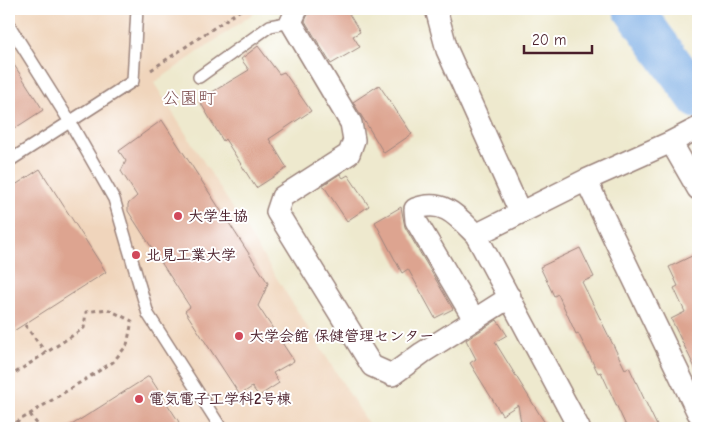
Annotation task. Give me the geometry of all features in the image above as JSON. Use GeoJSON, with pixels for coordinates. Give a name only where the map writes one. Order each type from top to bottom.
{"type":"FeatureCollection","features":[{"type":"Feature","properties":{"kind":"street"},"geometry":{"type":"LineString","coordinates":[[436,9],[447,50],[520,212]]}},
{"type":"Feature","properties":{"kind":"street"},"geometry":{"type":"LineString","coordinates":[[294,15],[351,123],[354,140],[350,154],[282,197],[278,212],[372,366],[392,375],[474,319],[510,298]]}},
{"type":"Feature","properties":{"kind":"street"},"geometry":{"type":"LineString","coordinates":[[476,236],[520,212],[696,129]]}},
{"type":"Feature","properties":{"kind":"street"},"geometry":{"type":"LineString","coordinates":[[671,142],[698,189]]}},
{"type":"Feature","properties":{"kind":"street"},"geometry":{"type":"LineString","coordinates":[[586,180],[698,413]]}},
{"type":"Feature","properties":{"kind":"street"},"geometry":{"type":"LineString","coordinates":[[474,319],[416,221],[415,209],[422,206],[439,205],[457,216],[476,236],[579,428]]}},
{"type":"Feature","properties":{"kind":"lane"},"geometry":{"type":"LineString","coordinates":[[9,161],[134,81],[137,9]]}},
{"type":"Feature","properties":{"kind":"lane"},"geometry":{"type":"LineString","coordinates":[[199,77],[270,26],[294,15]]}},
{"type":"Feature","properties":{"kind":"lane"},"geometry":{"type":"LineString","coordinates":[[9,25],[70,122],[114,199],[148,314],[219,426],[215,428]]}},
{"type":"Feature","properties":{"kind":"path"},"geometry":{"type":"LineString","coordinates":[[134,81],[242,9]]}},
{"type":"Feature","properties":{"kind":"path"},"geometry":{"type":"LineString","coordinates":[[9,377],[84,328],[86,312],[107,310],[132,321],[148,314]]}},
{"type":"Feature","properties":{"kind":"path"},"geometry":{"type":"LineString","coordinates":[[9,427],[113,362],[127,345],[132,321]]}},
{"type":"Feature","properties":{"kind":"path"},"geometry":{"type":"LineString","coordinates":[[25,325],[46,353]]}},
{"type":"Feature","properties":{"kind":"path"},"geometry":{"type":"LineString","coordinates":[[30,414],[40,428]]}},
{"type":"Feature","properties":{"kind":"shaded area","name":"北見工業大学"},"geometry":{"type":"Polygon","coordinates":[[[9,9],[260,9],[154,83],[371,428],[9,428],[9,9]]]}},
{"type":"Feature","properties":{"kind":"building"},"geometry":{"type":"Polygon","coordinates":[[[314,9],[346,9],[360,32],[353,36],[360,47],[331,64],[305,21],[309,12],[314,9]]]}},
{"type":"Feature","properties":{"kind":"building"},"geometry":{"type":"Polygon","coordinates":[[[258,46],[279,74],[284,72],[311,111],[269,139],[287,168],[256,188],[225,139],[223,141],[199,100],[249,70],[241,59],[258,46]]]}},
{"type":"Feature","properties":{"kind":"building"},"geometry":{"type":"Polygon","coordinates":[[[9,57],[43,110],[9,132],[9,57]]]}},
{"type":"Feature","properties":{"kind":"building"},"geometry":{"type":"Polygon","coordinates":[[[379,85],[412,134],[384,153],[353,102],[379,85]]]}},
{"type":"Feature","properties":{"kind":"building","name":"大学生協"},"geometry":{"type":"Polygon","coordinates":[[[162,120],[268,283],[258,306],[294,361],[273,373],[279,383],[259,396],[252,387],[240,395],[185,311],[190,307],[128,211],[128,204],[137,196],[121,171],[126,161],[119,151],[162,120]]]}},
{"type":"Feature","properties":{"kind":"building"},"geometry":{"type":"Polygon","coordinates":[[[40,169],[106,272],[9,334],[9,189],[40,169]]]}},
{"type":"Feature","properties":{"kind":"building"},"geometry":{"type":"Polygon","coordinates":[[[340,174],[343,178],[348,175],[369,206],[347,221],[323,185],[340,174]]]}},
{"type":"Feature","properties":{"kind":"building"},"geometry":{"type":"Polygon","coordinates":[[[401,207],[405,227],[453,309],[435,318],[408,269],[402,273],[375,222],[401,207]]]}},
{"type":"Feature","properties":{"kind":"building"},"geometry":{"type":"Polygon","coordinates":[[[580,248],[594,277],[582,282],[625,369],[629,367],[658,428],[627,428],[601,372],[598,373],[578,333],[576,334],[558,294],[554,296],[540,267],[580,248]]]}},
{"type":"Feature","properties":{"kind":"building"},"geometry":{"type":"Polygon","coordinates":[[[698,253],[698,374],[671,319],[685,312],[674,288],[678,286],[669,267],[698,253]]]}},
{"type":"Feature","properties":{"kind":"building"},"geometry":{"type":"Polygon","coordinates":[[[497,320],[507,335],[495,342],[548,428],[522,428],[518,405],[502,415],[470,363],[476,359],[466,340],[497,320]]]}},
{"type":"Feature","properties":{"kind":"building","name":"電気電子工学科2号棟"},"geometry":{"type":"Polygon","coordinates":[[[149,376],[179,422],[168,428],[67,428],[149,376]]]}},
{"type":"Feature","properties":{"kind":"waterway"},"geometry":{"type":"LineString","coordinates":[[633,9],[698,99]]}},
{"type":"Feature","properties":{"kind":"place","name":"大学生協"},"geometry":{"type":"Point","coordinates":[178,216]}},
{"type":"Feature","properties":{"kind":"place","name":"北見工業大学"},"geometry":{"type":"Point","coordinates":[136,255]}},
{"type":"Feature","properties":{"kind":"place","name":"大学会館 保健管理センター"},"geometry":{"type":"Point","coordinates":[239,336]}},
{"type":"Feature","properties":{"kind":"place","name":"電気電子工学科2号棟"},"geometry":{"type":"Point","coordinates":[139,399]}},
{"type":"Feature","properties":{"kind":"district","name":"公園町"},"geometry":{"type":"Point","coordinates":[189,98]}}]}
